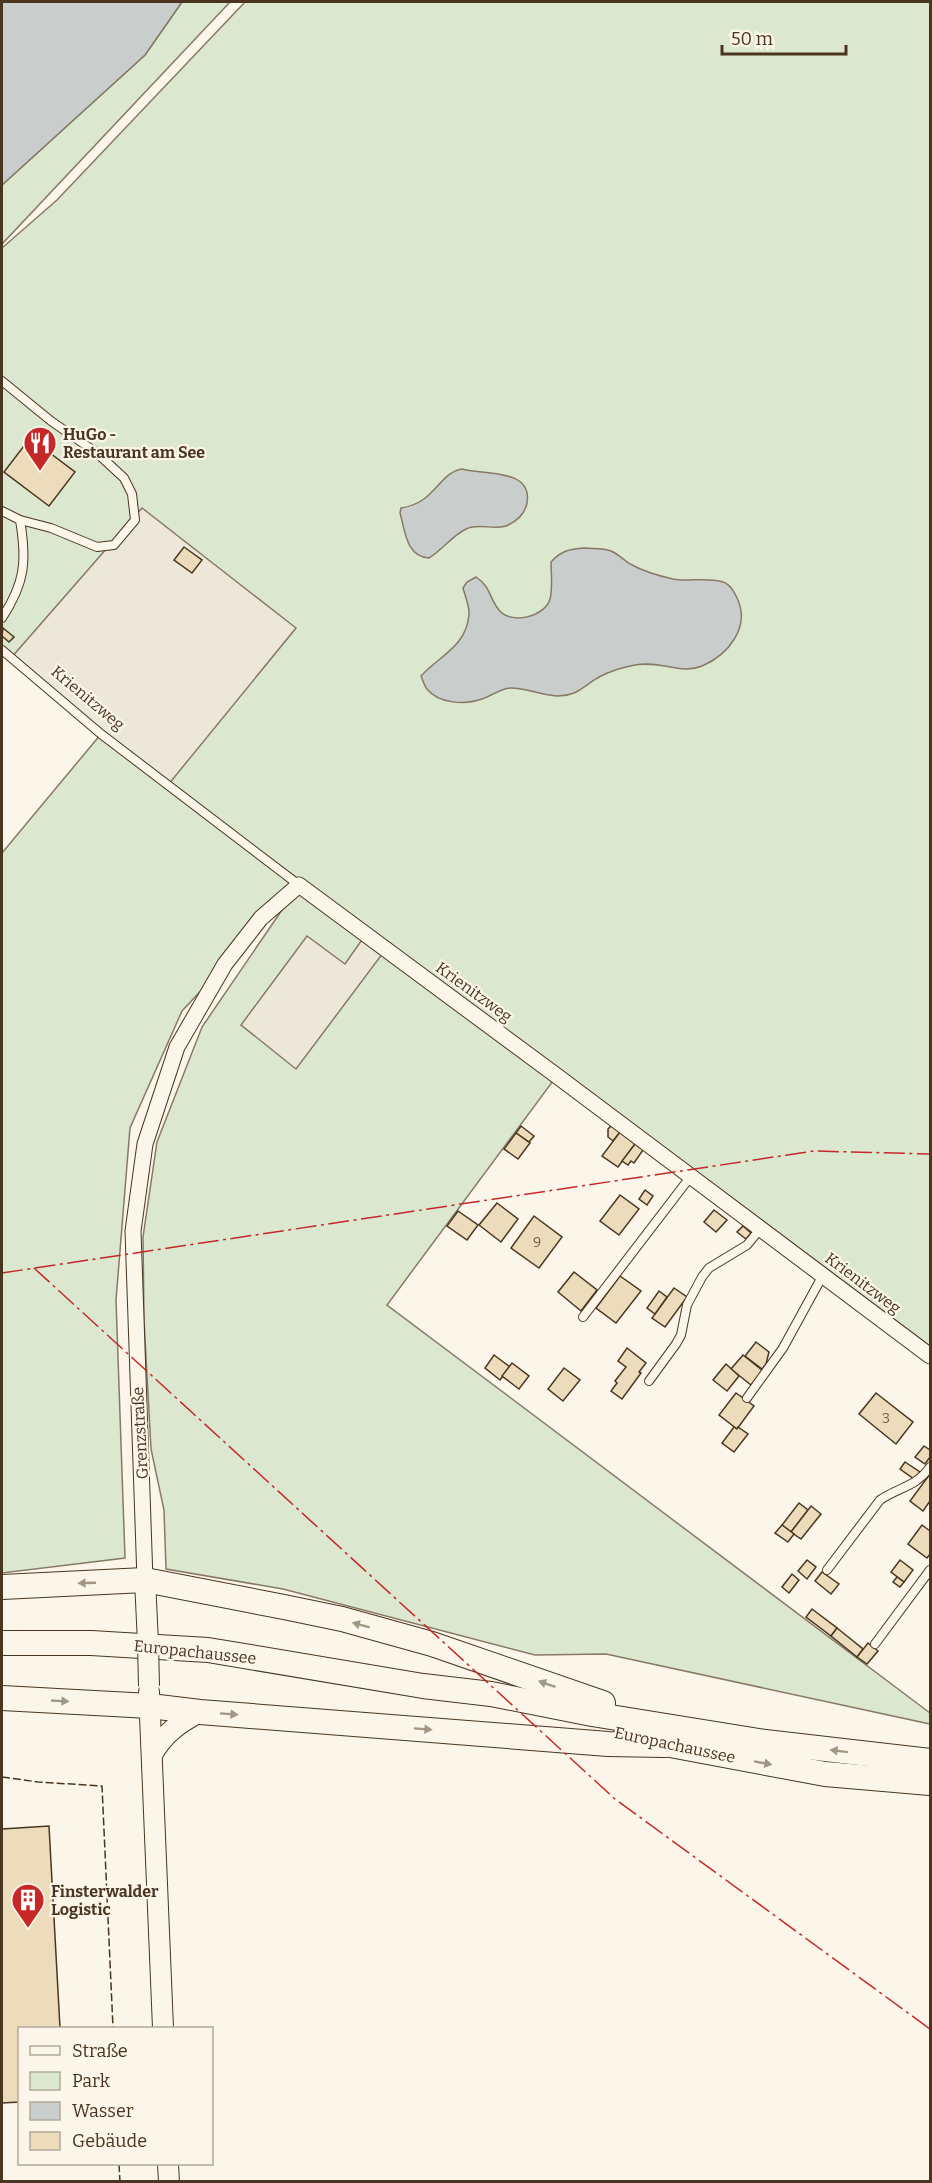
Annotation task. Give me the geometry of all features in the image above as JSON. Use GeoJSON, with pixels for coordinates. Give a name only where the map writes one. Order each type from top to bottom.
{"type":"FeatureCollection","features":[{"type":"Feature","properties":{"kind":"main road"},"geometry":{"type":"LineString","coordinates":[[2,1587],[145,1580],[342,1619],[432,1644],[594,1700],[662,1735]]}},
{"type":"Feature","properties":{"kind":"main road","name":"Europachaussee"},"geometry":{"type":"LineString","coordinates":[[2,1643],[91,1643],[208,1650],[423,1686],[489,1706],[662,1735],[825,1774],[930,1783]]}},
{"type":"Feature","properties":{"kind":"main road"},"geometry":{"type":"LineString","coordinates":[[2,1698],[149,1696],[200,1712],[608,1744],[662,1735]]}},
{"type":"Feature","properties":{"kind":"main road","name":"Europachaussee"},"geometry":{"type":"LineString","coordinates":[[662,1735],[777,1744],[930,1761]]}},
{"type":"Feature","properties":{"kind":"street","name":"Krienitzweg"},"geometry":{"type":"LineString","coordinates":[[299,885],[930,1356]]}},
{"type":"Feature","properties":{"kind":"street","name":"Grenzstraße"},"geometry":{"type":"LineString","coordinates":[[163,2027],[133,1231],[145,1144],[177,1047],[225,964],[261,918],[299,885]]}},
{"type":"Feature","properties":{"kind":"street"},"geometry":{"type":"LineString","coordinates":[[152,1755],[168,1732],[200,1712]]}},
{"type":"Feature","properties":{"kind":"street"},"geometry":{"type":"LineString","coordinates":[[168,2165],[169,2181]]}},
{"type":"Feature","properties":{"kind":"lane"},"geometry":{"type":"LineString","coordinates":[[2,381],[51,421],[97,453],[124,478],[132,494],[135,520],[114,545],[97,547],[51,528],[20,520],[2,512]]}},
{"type":"Feature","properties":{"kind":"lane"},"geometry":{"type":"LineString","coordinates":[[2,618],[17,593],[22,577],[24,547],[20,520]]}},
{"type":"Feature","properties":{"kind":"lane","name":"Krienitzweg"},"geometry":{"type":"LineString","coordinates":[[2,650],[101,734],[299,885]]}},
{"type":"Feature","properties":{"kind":"lane"},"geometry":{"type":"LineString","coordinates":[[583,1317],[691,1176]]}},
{"type":"Feature","properties":{"kind":"lane"},"geometry":{"type":"LineString","coordinates":[[649,1381],[676,1344],[687,1305],[702,1277],[709,1268],[747,1245],[761,1228]]}},
{"type":"Feature","properties":{"kind":"lane"},"geometry":{"type":"LineString","coordinates":[[747,1398],[783,1348],[824,1275]]}},
{"type":"Feature","properties":{"kind":"lane"},"geometry":{"type":"LineString","coordinates":[[827,1570],[880,1500],[921,1479],[930,1467]]}},
{"type":"Feature","properties":{"kind":"lane"},"geometry":{"type":"LineString","coordinates":[[875,1644],[930,1570]]}},
{"type":"Feature","properties":{"kind":"green space"},"geometry":{"type":"Polygon","coordinates":[[[182,2],[230,2],[2,244],[2,185],[145,55],[182,2]]]}},
{"type":"Feature","properties":{"kind":"green space"},"geometry":{"type":"Polygon","coordinates":[[[245,2],[930,2],[930,1346],[138,761],[553,1081],[387,1305],[930,1713],[930,1724],[606,1654],[535,1655],[283,1589],[166,1569],[164,1510],[151,1449],[144,1320],[143,1237],[157,1142],[202,1027],[297,888],[182,1011],[130,1128],[116,1300],[125,1558],[2,1573],[2,853],[101,734],[2,650],[2,248],[57,200],[245,2]]]}},
{"type":"Feature","properties":{"kind":"shaded area"},"geometry":{"type":"Polygon","coordinates":[[[142,508],[296,628],[168,785],[11,658],[142,508]]]}},
{"type":"Feature","properties":{"kind":"shaded area"},"geometry":{"type":"Polygon","coordinates":[[[366,934],[386,949],[296,1069],[241,1025],[307,936],[345,964],[366,934]]]}},
{"type":"Feature","properties":{"kind":"water"},"geometry":{"type":"Polygon","coordinates":[[[2,2],[182,2],[145,55],[2,185],[2,2]]]}},
{"type":"Feature","properties":{"kind":"water"},"geometry":{"type":"Polygon","coordinates":[[[462,469],[515,478],[527,492],[524,511],[517,520],[506,526],[466,529],[429,558],[415,553],[405,534],[401,508],[422,500],[447,476],[462,469]]]}},
{"type":"Feature","properties":{"kind":"water"},"geometry":{"type":"Polygon","coordinates":[[[584,548],[611,551],[635,567],[668,578],[711,580],[730,586],[741,609],[739,629],[734,639],[720,655],[702,666],[686,669],[653,664],[631,666],[605,674],[574,693],[566,695],[558,696],[508,688],[482,699],[453,702],[438,698],[427,689],[421,676],[451,650],[467,626],[469,612],[463,588],[467,582],[476,577],[481,581],[504,615],[527,617],[542,610],[550,599],[551,562],[566,551],[584,548]]]}},
{"type":"Feature","properties":{"kind":"building","name":"HuGo - Restaurant am See"},"geometry":{"type":"Polygon","coordinates":[[[30,438],[75,472],[49,506],[4,472],[30,438]]]}},
{"type":"Feature","properties":{"kind":"building"},"geometry":{"type":"Polygon","coordinates":[[[184,547],[202,560],[192,573],[174,560],[184,547]]]}},
{"type":"Feature","properties":{"kind":"building"},"geometry":{"type":"Polygon","coordinates":[[[3,628],[14,637],[9,642],[2,636],[3,628]]]}},
{"type":"Feature","properties":{"kind":"building"},"geometry":{"type":"Polygon","coordinates":[[[521,1126],[534,1136],[529,1142],[516,1133],[521,1126]]]}},
{"type":"Feature","properties":{"kind":"building"},"geometry":{"type":"Polygon","coordinates":[[[611,1126],[620,1132],[613,1141],[608,1137],[608,1129],[611,1126]]]}},
{"type":"Feature","properties":{"kind":"building"},"geometry":{"type":"Polygon","coordinates":[[[620,1132],[635,1144],[618,1167],[602,1156],[620,1132]]]}},
{"type":"Feature","properties":{"kind":"building"},"geometry":{"type":"Polygon","coordinates":[[[516,1133],[530,1143],[518,1159],[504,1149],[516,1133]]]}},
{"type":"Feature","properties":{"kind":"building"},"geometry":{"type":"Polygon","coordinates":[[[635,1144],[643,1150],[634,1163],[631,1161],[628,1165],[622,1161],[635,1144]]]}},
{"type":"Feature","properties":{"kind":"building"},"geometry":{"type":"Polygon","coordinates":[[[645,1190],[653,1196],[647,1205],[639,1199],[645,1190]]]}},
{"type":"Feature","properties":{"kind":"building"},"geometry":{"type":"Polygon","coordinates":[[[620,1195],[639,1209],[619,1235],[600,1221],[620,1195]]]}},
{"type":"Feature","properties":{"kind":"building"},"geometry":{"type":"Polygon","coordinates":[[[497,1203],[518,1219],[501,1242],[479,1225],[497,1203]]]}},
{"type":"Feature","properties":{"kind":"building"},"geometry":{"type":"Polygon","coordinates":[[[714,1210],[727,1220],[716,1232],[704,1222],[714,1210]]]}},
{"type":"Feature","properties":{"kind":"building"},"geometry":{"type":"Polygon","coordinates":[[[458,1211],[478,1225],[467,1240],[447,1226],[458,1211]]]}},
{"type":"Feature","properties":{"kind":"building"},"geometry":{"type":"Polygon","coordinates":[[[534,1216],[562,1237],[539,1268],[511,1248],[534,1216]]]}},
{"type":"Feature","properties":{"kind":"building"},"geometry":{"type":"Polygon","coordinates":[[[743,1226],[751,1233],[746,1239],[737,1232],[743,1226]]]}},
{"type":"Feature","properties":{"kind":"building"},"geometry":{"type":"Polygon","coordinates":[[[574,1272],[597,1290],[581,1311],[558,1292],[574,1272]]]}},
{"type":"Feature","properties":{"kind":"building"},"geometry":{"type":"Polygon","coordinates":[[[620,1276],[641,1291],[616,1323],[596,1308],[620,1276]]]}},
{"type":"Feature","properties":{"kind":"building"},"geometry":{"type":"Polygon","coordinates":[[[674,1288],[687,1297],[665,1327],[652,1318],[674,1288]]]}},
{"type":"Feature","properties":{"kind":"building"},"geometry":{"type":"Polygon","coordinates":[[[659,1291],[667,1297],[655,1314],[647,1308],[659,1291]]]}},
{"type":"Feature","properties":{"kind":"building"},"geometry":{"type":"Polygon","coordinates":[[[756,1342],[769,1352],[762,1369],[745,1356],[756,1342]]]}},
{"type":"Feature","properties":{"kind":"building"},"geometry":{"type":"Polygon","coordinates":[[[627,1348],[646,1363],[622,1399],[611,1391],[617,1383],[615,1381],[626,1367],[618,1361],[627,1348]]]}},
{"type":"Feature","properties":{"kind":"building"},"geometry":{"type":"Polygon","coordinates":[[[494,1355],[510,1367],[500,1380],[485,1368],[494,1355]]]}},
{"type":"Feature","properties":{"kind":"building"},"geometry":{"type":"Polygon","coordinates":[[[743,1355],[763,1371],[751,1385],[731,1369],[743,1355]]]}},
{"type":"Feature","properties":{"kind":"building"},"geometry":{"type":"Polygon","coordinates":[[[512,1363],[529,1376],[519,1389],[502,1376],[512,1363]]]}},
{"type":"Feature","properties":{"kind":"building"},"geometry":{"type":"Polygon","coordinates":[[[726,1364],[739,1376],[727,1391],[713,1380],[726,1364]]]}},
{"type":"Feature","properties":{"kind":"building"},"geometry":{"type":"Polygon","coordinates":[[[564,1368],[580,1380],[563,1401],[548,1389],[564,1368]]]}},
{"type":"Feature","properties":{"kind":"building"},"geometry":{"type":"Polygon","coordinates":[[[736,1393],[754,1406],[737,1429],[719,1415],[736,1393]]]}},
{"type":"Feature","properties":{"kind":"building"},"geometry":{"type":"Polygon","coordinates":[[[876,1393],[913,1422],[896,1444],[859,1414],[876,1393]]]}},
{"type":"Feature","properties":{"kind":"building"},"geometry":{"type":"Polygon","coordinates":[[[734,1427],[748,1434],[734,1452],[722,1443],[734,1427]]]}},
{"type":"Feature","properties":{"kind":"building"},"geometry":{"type":"Polygon","coordinates":[[[924,1446],[930,1450],[930,1457],[925,1464],[915,1457],[924,1446]]]}},
{"type":"Feature","properties":{"kind":"building"},"geometry":{"type":"Polygon","coordinates":[[[905,1462],[920,1472],[914,1479],[900,1469],[905,1462]]]}},
{"type":"Feature","properties":{"kind":"building"},"geometry":{"type":"Polygon","coordinates":[[[930,1474],[930,1501],[923,1511],[910,1501],[930,1474]]]}},
{"type":"Feature","properties":{"kind":"building"},"geometry":{"type":"Polygon","coordinates":[[[799,1503],[808,1510],[791,1532],[782,1525],[799,1503]]]}},
{"type":"Feature","properties":{"kind":"building"},"geometry":{"type":"Polygon","coordinates":[[[811,1506],[821,1514],[801,1539],[791,1532],[811,1506]]]}},
{"type":"Feature","properties":{"kind":"building"},"geometry":{"type":"Polygon","coordinates":[[[782,1525],[794,1534],[788,1542],[775,1533],[782,1525]]]}},
{"type":"Feature","properties":{"kind":"building"},"geometry":{"type":"Polygon","coordinates":[[[922,1525],[930,1531],[930,1554],[927,1558],[908,1544],[922,1525]]]}},
{"type":"Feature","properties":{"kind":"building"},"geometry":{"type":"Polygon","coordinates":[[[807,1560],[816,1567],[807,1579],[798,1571],[807,1560]]]}},
{"type":"Feature","properties":{"kind":"building"},"geometry":{"type":"Polygon","coordinates":[[[900,1560],[913,1570],[904,1582],[891,1572],[900,1560]]]}},
{"type":"Feature","properties":{"kind":"building"},"geometry":{"type":"Polygon","coordinates":[[[822,1572],[839,1584],[831,1594],[815,1581],[822,1572]]]}},
{"type":"Feature","properties":{"kind":"building"},"geometry":{"type":"Polygon","coordinates":[[[792,1574],[799,1580],[789,1593],[782,1587],[792,1574]]]}},
{"type":"Feature","properties":{"kind":"building"},"geometry":{"type":"Polygon","coordinates":[[[897,1577],[904,1582],[900,1587],[893,1582],[897,1577]]]}},
{"type":"Feature","properties":{"kind":"building"},"geometry":{"type":"Polygon","coordinates":[[[812,1609],[837,1628],[831,1636],[806,1617],[812,1609]]]}},
{"type":"Feature","properties":{"kind":"building"},"geometry":{"type":"Polygon","coordinates":[[[837,1628],[863,1649],[857,1657],[831,1636],[837,1628]]]}},
{"type":"Feature","properties":{"kind":"building"},"geometry":{"type":"Polygon","coordinates":[[[868,1643],[878,1651],[867,1664],[857,1657],[868,1643]]]}},
{"type":"Feature","properties":{"kind":"building","name":"Finsterwalder Logistic"},"geometry":{"type":"Polygon","coordinates":[[[49,1826],[60,2027],[18,2027],[18,2102],[2,2103],[2,1829],[49,1826]]]}},
{"type":"Feature","properties":{"kind":"fence"},"geometry":{"type":"LineString","coordinates":[[2,1777],[102,1786],[113,2027]]}},
{"type":"Feature","properties":{"kind":"fence"},"geometry":{"type":"LineString","coordinates":[[119,2165],[120,2182]]}},
{"type":"Feature","properties":{"kind":"power"},"geometry":{"type":"LineString","coordinates":[[2,1273],[814,1151],[930,1154]]}},
{"type":"Feature","properties":{"kind":"power"},"geometry":{"type":"LineString","coordinates":[[34,1268],[615,1799],[930,2029]]}},
{"type":"Feature","properties":{"kind":"place","name":"HuGo - Restaurant am See"},"geometry":{"type":"Point","coordinates":[40,472]}},
{"type":"Feature","properties":{"kind":"place","name":"Finsterwalder Logistic"},"geometry":{"type":"Point","coordinates":[28,1929]}}]}
